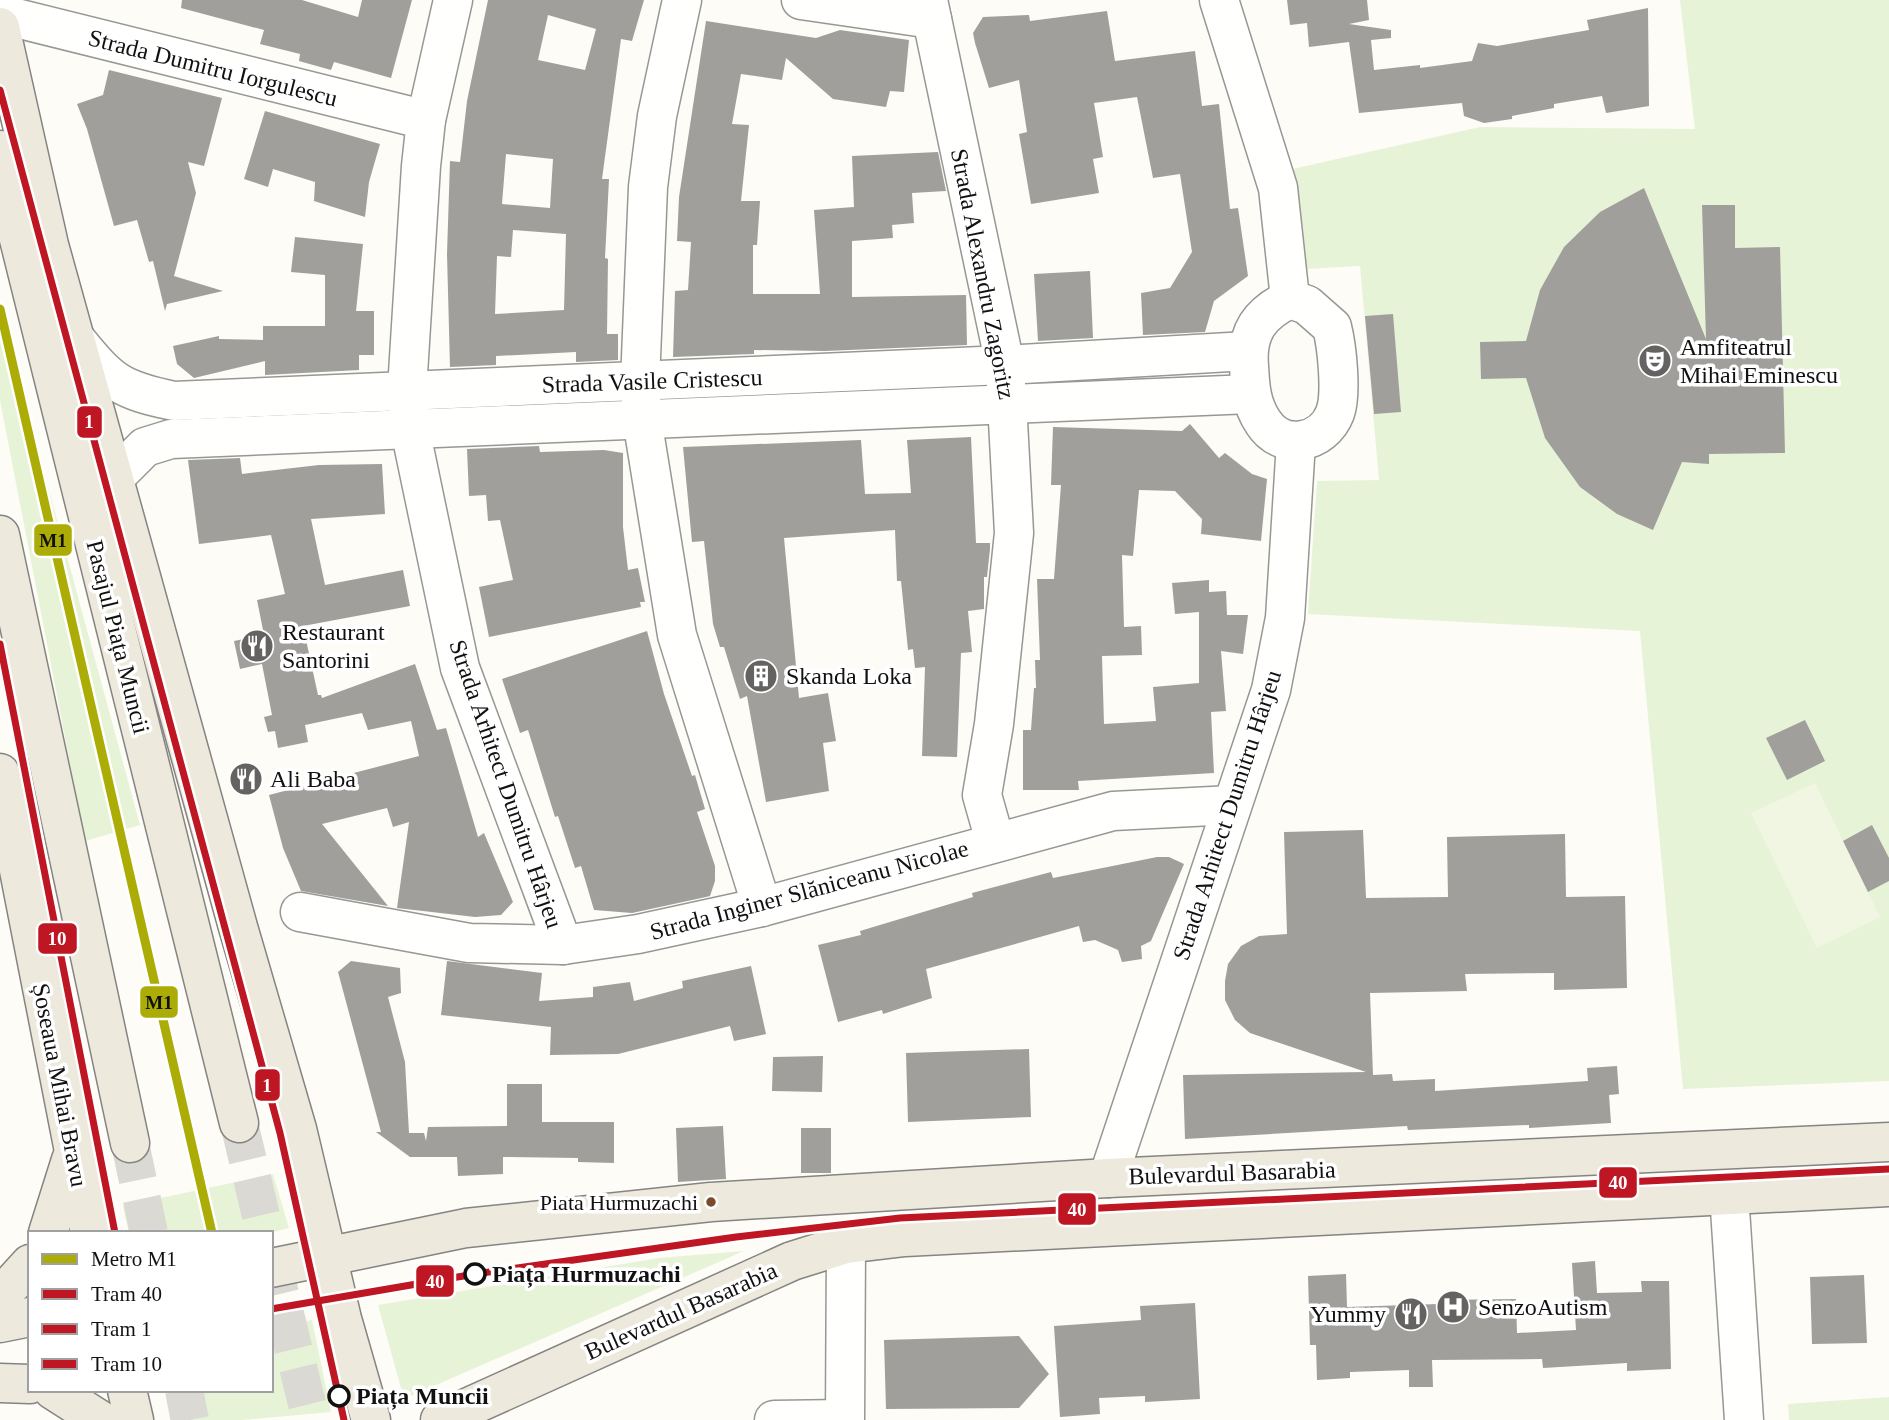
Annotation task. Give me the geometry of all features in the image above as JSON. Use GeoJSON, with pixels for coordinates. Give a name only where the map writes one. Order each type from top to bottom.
{"type":"FeatureCollection","features":[{"type":"Feature","properties":{"kind":"main road"},"geometry":{"type":"LineString","coordinates":[[0,27],[50,245],[113,479],[297,1129],[371,1420]]}},
{"type":"Feature","properties":{"kind":"main road","name":"Pasajul Piața Muncii"},"geometry":{"type":"LineString","coordinates":[[0,150],[22,254],[239,1123]]}},
{"type":"Feature","properties":{"kind":"main road"},"geometry":{"type":"LineString","coordinates":[[0,534],[130,1143]]}},
{"type":"Feature","properties":{"kind":"main road","name":"Șoseaua Mihai Bravu"},"geometry":{"type":"LineString","coordinates":[[0,773],[72,1155],[90,1231]]}},
{"type":"Feature","properties":{"kind":"main road","name":"Bulevardul Basarabia"},"geometry":{"type":"LineString","coordinates":[[328,1256],[466,1228],[635,1209],[863,1191],[1889,1142]]}},
{"type":"Feature","properties":{"kind":"main road"},"geometry":{"type":"LineString","coordinates":[[49,1231],[72,1155]]}},
{"type":"Feature","properties":{"kind":"main road","name":"Bulevardul Basarabia"},"geometry":{"type":"LineString","coordinates":[[440,1420],[792,1261],[846,1244],[946,1235],[1889,1187]]}},
{"type":"Feature","properties":{"kind":"main road"},"geometry":{"type":"LineString","coordinates":[[273,1268],[328,1256]]}},
{"type":"Feature","properties":{"kind":"main road"},"geometry":{"type":"LineString","coordinates":[[0,1297],[28,1266]]}},
{"type":"Feature","properties":{"kind":"main road"},"geometry":{"type":"LineString","coordinates":[[0,1322],[28,1317]]}},
{"type":"Feature","properties":{"kind":"main road"},"geometry":{"type":"LineString","coordinates":[[0,1383],[28,1384]]}},
{"type":"Feature","properties":{"kind":"main road"},"geometry":{"type":"LineString","coordinates":[[127,1392],[134,1420]]}},
{"type":"Feature","properties":{"kind":"street","name":"Strada Arhitect Dumitru Hârjeu"},"geometry":{"type":"LineString","coordinates":[[453,0],[426,120],[407,390],[410,429],[460,668],[563,945]]}},
{"type":"Feature","properties":{"kind":"street"},"geometry":{"type":"LineString","coordinates":[[682,0],[652,154],[641,400],[677,635],[762,907]]}},
{"type":"Feature","properties":{"kind":"street"},"geometry":{"type":"LineString","coordinates":[[801,0],[930,10]]}},
{"type":"Feature","properties":{"kind":"street"},"geometry":{"type":"LineString","coordinates":[[1219,0],[1278,188],[1290,299]]}},
{"type":"Feature","properties":{"kind":"street","name":"Strada Alexandru Zagoritz"},"geometry":{"type":"LineString","coordinates":[[930,10],[1005,365],[1009,403],[1014,533],[994,724],[982,795],[995,841]]}},
{"type":"Feature","properties":{"kind":"street","name":"Strada Dumitru Iorgulescu"},"geometry":{"type":"LineString","coordinates":[[0,14],[426,120]]}},
{"type":"Feature","properties":{"kind":"street"},"geometry":{"type":"LineString","coordinates":[[1290,299],[1307,305],[1322,315],[1332,327],[1338,397],[1335,412],[1326,427],[1314,438],[1297,442],[1281,438],[1265,426],[1251,394],[1247,351],[1257,321],[1271,308],[1290,299]]}},
{"type":"Feature","properties":{"kind":"street","name":"Strada Vasile Cristescu"},"geometry":{"type":"LineString","coordinates":[[76,341],[116,383],[137,393],[174,401],[407,390],[641,400],[1009,403],[1251,394]]}},
{"type":"Feature","properties":{"kind":"street","name":"Strada Vasile Cristescu"},"geometry":{"type":"LineString","coordinates":[[113,479],[145,447],[171,439],[410,429],[641,400],[1005,365],[1247,351]]}},
{"type":"Feature","properties":{"kind":"street","name":"Strada Arhitect Dumitru Hârjeu"},"geometry":{"type":"LineString","coordinates":[[1108,1178],[1272,690],[1285,618],[1297,442]]}},
{"type":"Feature","properties":{"kind":"street","name":"Strada Inginer Slăniceanu Nicolae"},"geometry":{"type":"LineString","coordinates":[[300,912],[469,943],[563,945],[638,934],[762,907],[995,841],[1113,811],[1233,804]]}},
{"type":"Feature","properties":{"kind":"street"},"geometry":{"type":"LineString","coordinates":[[1729,1194],[1744,1420]]}},
{"type":"Feature","properties":{"kind":"street"},"geometry":{"type":"LineString","coordinates":[[774,1420],[845,1419],[846,1244]]}},
{"type":"Feature","properties":{"kind":"green space"},"geometry":{"type":"Polygon","coordinates":[[[1680,0],[1889,0],[1889,1081],[1683,1089],[1640,631],[1308,614],[1317,481],[1379,480],[1360,266],[1306,269],[1288,170],[1480,127],[1695,129],[1680,0]]]}},
{"type":"Feature","properties":{"kind":"green space"},"geometry":{"type":"Polygon","coordinates":[[[0,310],[140,825],[85,841],[0,400],[0,310]]]}},
{"type":"Feature","properties":{"kind":"green space"},"geometry":{"type":"Polygon","coordinates":[[[1815,783],[1880,917],[1817,948],[1751,813],[1815,783]]]}},
{"type":"Feature","properties":{"kind":"green space"},"geometry":{"type":"Polygon","coordinates":[[[273,1174],[289,1228],[273,1232],[129,1231],[123,1206],[273,1174]]]}},
{"type":"Feature","properties":{"kind":"green space"},"geometry":{"type":"Polygon","coordinates":[[[744,1251],[404,1399],[378,1305],[659,1258],[744,1251]]]}},
{"type":"Feature","properties":{"kind":"green space"},"geometry":{"type":"Polygon","coordinates":[[[312,1320],[331,1412],[242,1420],[170,1420],[165,1392],[273,1392],[273,1327],[312,1320]]]}},
{"type":"Feature","properties":{"kind":"green space"},"geometry":{"type":"Polygon","coordinates":[[[1889,1397],[1889,1420],[1789,1420],[1788,1404],[1889,1397]]]}},
{"type":"Feature","properties":{"kind":"building"},"geometry":{"type":"Polygon","coordinates":[[[182,0],[302,0],[358,17],[362,0],[412,0],[391,78],[334,62],[331,70],[299,61],[300,54],[260,44],[264,30],[181,8],[182,0]]]}},
{"type":"Feature","properties":{"kind":"building"},"geometry":{"type":"Polygon","coordinates":[[[488,0],[644,0],[632,41],[621,39],[602,179],[609,179],[605,258],[608,259],[607,334],[618,334],[618,360],[576,362],[576,352],[496,356],[496,365],[450,367],[447,254],[450,161],[460,162],[467,101],[488,0]],[[548,15],[538,60],[585,70],[596,29],[548,15]],[[506,154],[502,204],[550,208],[553,159],[506,154]],[[513,230],[511,257],[497,256],[495,314],[564,310],[566,234],[513,230]]]}},
{"type":"Feature","properties":{"kind":"building"},"geometry":{"type":"Polygon","coordinates":[[[1287,0],[1367,0],[1369,20],[1349,24],[1391,30],[1391,38],[1371,40],[1374,70],[1420,65],[1420,68],[1472,61],[1478,43],[1497,46],[1589,30],[1587,20],[1648,8],[1649,106],[1606,113],[1602,96],[1554,104],[1554,108],[1484,123],[1464,116],[1462,103],[1359,113],[1349,42],[1309,47],[1307,23],[1290,25],[1287,0]]]}},
{"type":"Feature","properties":{"kind":"building"},"geometry":{"type":"Polygon","coordinates":[[[1107,11],[1115,61],[1195,51],[1202,106],[1219,104],[1230,209],[1238,208],[1248,276],[1214,301],[1205,332],[1143,335],[1141,293],[1170,288],[1192,252],[1180,174],[1153,178],[1137,97],[1094,103],[1103,157],[1093,159],[1099,193],[1031,204],[1019,134],[1027,132],[1019,80],[989,88],[975,43],[973,33],[983,17],[1029,15],[1030,21],[1107,11]]]}},
{"type":"Feature","properties":{"kind":"building"},"geometry":{"type":"Polygon","coordinates":[[[706,21],[816,38],[840,30],[909,40],[904,92],[890,91],[886,107],[833,99],[786,58],[782,80],[741,74],[732,124],[749,125],[741,201],[760,201],[757,245],[753,245],[753,294],[820,294],[814,210],[854,207],[852,156],[938,152],[946,191],[912,193],[914,223],[892,225],[893,238],[852,241],[852,297],[966,295],[967,345],[825,351],[754,350],[754,354],[673,357],[675,291],[688,290],[691,242],[677,241],[679,197],[706,21]]]}},
{"type":"Feature","properties":{"kind":"building"},"geometry":{"type":"Polygon","coordinates":[[[109,70],[222,98],[204,166],[188,162],[196,193],[174,276],[223,291],[167,304],[165,311],[153,261],[149,262],[137,220],[114,226],[87,129],[77,104],[103,95],[109,70]]]}},
{"type":"Feature","properties":{"kind":"building"},"geometry":{"type":"Polygon","coordinates":[[[265,111],[380,144],[369,182],[365,217],[314,201],[315,182],[273,169],[268,187],[244,179],[265,111]]]}},
{"type":"Feature","properties":{"kind":"building","name":"Amfiteatrul Mihai Eminescu"},"geometry":{"type":"Polygon","coordinates":[[[1644,188],[1706,339],[1702,205],[1735,205],[1735,248],[1780,247],[1785,453],[1709,454],[1709,464],[1682,462],[1653,530],[1617,514],[1580,487],[1545,438],[1526,378],[1481,379],[1480,342],[1526,341],[1540,290],[1564,247],[1600,212],[1644,188]]]}},
{"type":"Feature","properties":{"kind":"building"},"geometry":{"type":"Polygon","coordinates":[[[295,237],[363,244],[356,311],[374,311],[374,355],[359,355],[359,370],[265,375],[265,361],[194,378],[177,364],[173,346],[219,336],[219,339],[263,340],[263,326],[325,326],[325,275],[291,272],[295,237]]]}},
{"type":"Feature","properties":{"kind":"building"},"geometry":{"type":"Polygon","coordinates":[[[1090,271],[1093,338],[1038,341],[1034,274],[1090,271]]]}},
{"type":"Feature","properties":{"kind":"building"},"geometry":{"type":"Polygon","coordinates":[[[1393,314],[1401,412],[1374,414],[1365,316],[1393,314]]]}},
{"type":"Feature","properties":{"kind":"building"},"geometry":{"type":"Polygon","coordinates":[[[1190,424],[1219,458],[1225,453],[1252,474],[1267,479],[1261,541],[1201,534],[1202,519],[1175,491],[1139,490],[1133,556],[1122,555],[1124,627],[1141,626],[1142,655],[1102,656],[1104,724],[1156,721],[1153,687],[1199,683],[1199,612],[1175,614],[1172,583],[1209,580],[1209,592],[1226,591],[1227,615],[1248,615],[1243,654],[1221,651],[1226,711],[1211,712],[1214,773],[1078,781],[1079,790],[1023,790],[1023,730],[1031,730],[1036,688],[1035,660],[1040,660],[1037,579],[1054,579],[1061,485],[1051,485],[1053,427],[1182,431],[1190,424]]]}},
{"type":"Feature","properties":{"kind":"building"},"geometry":{"type":"Polygon","coordinates":[[[971,437],[976,543],[990,543],[990,549],[987,577],[984,577],[984,609],[968,611],[972,652],[961,653],[957,757],[922,756],[925,667],[915,668],[913,649],[908,650],[901,581],[897,581],[895,530],[784,538],[799,698],[828,693],[836,741],[823,743],[829,791],[766,802],[747,696],[740,699],[724,647],[720,647],[713,624],[704,541],[692,542],[683,447],[861,440],[865,494],[911,493],[907,440],[971,437]]]}},
{"type":"Feature","properties":{"kind":"building"},"geometry":{"type":"Polygon","coordinates":[[[539,446],[540,452],[604,450],[623,453],[623,527],[628,570],[638,568],[645,602],[640,602],[641,607],[489,637],[479,587],[513,580],[500,520],[488,521],[486,495],[469,496],[467,449],[539,446]]]}},
{"type":"Feature","properties":{"kind":"building"},"geometry":{"type":"Polygon","coordinates":[[[240,458],[242,474],[319,465],[382,464],[385,514],[311,519],[325,585],[403,570],[410,606],[303,626],[318,695],[322,698],[415,664],[437,730],[446,728],[478,837],[484,833],[513,902],[501,915],[475,917],[397,908],[409,822],[393,827],[387,808],[322,824],[388,906],[301,891],[283,848],[269,795],[419,756],[411,721],[368,730],[362,713],[305,725],[308,742],[278,748],[275,731],[268,732],[264,717],[272,715],[262,664],[240,669],[234,641],[264,635],[257,600],[285,594],[271,535],[199,544],[188,460],[240,458]]]}},
{"type":"Feature","properties":{"kind":"building"},"geometry":{"type":"Polygon","coordinates":[[[647,631],[664,694],[705,809],[697,812],[715,866],[715,881],[710,896],[706,897],[632,913],[594,910],[581,866],[575,868],[558,816],[555,817],[528,730],[520,733],[502,679],[647,631]]]}},
{"type":"Feature","properties":{"kind":"building"},"geometry":{"type":"Polygon","coordinates":[[[1805,720],[1825,761],[1787,780],[1766,738],[1805,720]]]}},
{"type":"Feature","properties":{"kind":"building"},"geometry":{"type":"Polygon","coordinates":[[[1872,825],[1889,858],[1889,881],[1868,892],[1843,841],[1872,825]]]}},
{"type":"Feature","properties":{"kind":"building"},"geometry":{"type":"Polygon","coordinates":[[[1363,830],[1366,898],[1448,897],[1447,837],[1565,834],[1566,897],[1625,896],[1627,988],[1554,990],[1554,973],[1465,974],[1467,991],[1370,993],[1373,1075],[1392,1074],[1393,1081],[1435,1079],[1435,1091],[1588,1081],[1587,1068],[1617,1066],[1619,1094],[1609,1095],[1611,1123],[1529,1128],[1529,1125],[1408,1130],[1407,1126],[1185,1139],[1183,1075],[1366,1072],[1250,1033],[1235,1020],[1225,1000],[1228,964],[1241,946],[1259,936],[1287,934],[1284,832],[1363,830]]]}},
{"type":"Feature","properties":{"kind":"building"},"geometry":{"type":"Polygon","coordinates":[[[1157,857],[1169,857],[1184,864],[1151,941],[1141,946],[1142,959],[1122,962],[1118,950],[1095,940],[1083,942],[1079,926],[926,969],[932,998],[883,1014],[882,1010],[838,1022],[818,945],[861,935],[860,931],[973,897],[972,893],[1051,872],[1053,878],[1157,857]]]}},
{"type":"Feature","properties":{"kind":"building"},"geometry":{"type":"Polygon","coordinates":[[[351,961],[400,968],[401,993],[388,997],[405,1062],[409,1133],[424,1133],[426,1141],[428,1127],[507,1126],[507,1084],[542,1084],[542,1122],[614,1122],[614,1163],[578,1162],[578,1158],[503,1157],[503,1174],[458,1176],[457,1157],[410,1157],[376,1132],[381,1132],[338,972],[351,961]]]}},
{"type":"Feature","properties":{"kind":"building"},"geometry":{"type":"Polygon","coordinates":[[[447,961],[542,973],[539,1001],[593,997],[593,987],[630,982],[634,1001],[683,988],[682,981],[751,966],[766,1034],[734,1041],[730,1026],[618,1054],[550,1055],[551,1027],[441,1015],[447,961]]]}},
{"type":"Feature","properties":{"kind":"building"},"geometry":{"type":"Polygon","coordinates":[[[1029,1049],[1031,1117],[908,1122],[906,1053],[1029,1049]]]}},
{"type":"Feature","properties":{"kind":"building"},"geometry":{"type":"Polygon","coordinates":[[[823,1056],[822,1092],[772,1091],[773,1057],[823,1056]]]}},
{"type":"Feature","properties":{"kind":"building"},"geometry":{"type":"Polygon","coordinates":[[[723,1126],[726,1179],[678,1182],[676,1128],[723,1126]]]}},
{"type":"Feature","properties":{"kind":"building"},"geometry":{"type":"Polygon","coordinates":[[[801,1128],[831,1128],[831,1173],[801,1173],[801,1128]]]}},
{"type":"Feature","properties":{"kind":"building"},"geometry":{"type":"Polygon","coordinates":[[[1595,1261],[1597,1293],[1642,1292],[1641,1281],[1669,1281],[1671,1369],[1627,1371],[1627,1363],[1543,1368],[1542,1359],[1432,1360],[1433,1387],[1409,1387],[1409,1370],[1350,1372],[1350,1378],[1317,1380],[1316,1345],[1310,1345],[1308,1276],[1346,1274],[1347,1307],[1438,1304],[1438,1300],[1516,1299],[1517,1333],[1576,1330],[1572,1263],[1595,1261]]]}},
{"type":"Feature","properties":{"kind":"building"},"geometry":{"type":"Polygon","coordinates":[[[1864,1275],[1867,1343],[1812,1344],[1810,1277],[1864,1275]]]}},
{"type":"Feature","properties":{"kind":"building"},"geometry":{"type":"Polygon","coordinates":[[[1195,1303],[1200,1399],[1145,1402],[1145,1396],[1099,1398],[1100,1414],[1060,1417],[1054,1326],[1141,1320],[1140,1306],[1195,1303]]]}},
{"type":"Feature","properties":{"kind":"building"},"geometry":{"type":"Polygon","coordinates":[[[1019,1336],[1049,1374],[1019,1408],[886,1409],[884,1340],[1019,1336]]]}},
{"type":"Feature","properties":{"kind":"tunnel"},"geometry":{"type":"LineString","coordinates":[[239,1123],[265,1231]]}},
{"type":"Feature","properties":{"kind":"tunnel"},"geometry":{"type":"LineString","coordinates":[[130,1143],[149,1231]]}},
{"type":"Feature","properties":{"kind":"tunnel"},"geometry":{"type":"LineString","coordinates":[[273,1265],[311,1420]]}},
{"type":"Feature","properties":{"kind":"tunnel"},"geometry":{"type":"LineString","coordinates":[[184,1392],[190,1420]]}},
{"type":"Feature","properties":{"kind":"metro line","name":"M1"},"geometry":{"type":"LineString","coordinates":[[0,309],[212,1231]]}},
{"type":"Feature","properties":{"kind":"tram line","name":"1"},"geometry":{"type":"LineString","coordinates":[[0,90],[280,1133],[344,1420]]}},
{"type":"Feature","properties":{"kind":"tram line","name":"10"},"geometry":{"type":"LineString","coordinates":[[0,644],[115,1231]]}},
{"type":"Feature","properties":{"kind":"tram line","name":"40"},"geometry":{"type":"LineString","coordinates":[[273,1309],[475,1274],[736,1237],[900,1218],[1889,1169]]}},
{"type":"Feature","properties":{"kind":"place","name":"Amfiteatrul Mihai Eminescu"},"geometry":{"type":"Point","coordinates":[1655,361]}},
{"type":"Feature","properties":{"kind":"place","name":"Restaurant Santorini"},"geometry":{"type":"Point","coordinates":[257,646]}},
{"type":"Feature","properties":{"kind":"place","name":"Skanda Loka"},"geometry":{"type":"Point","coordinates":[761,676]}},
{"type":"Feature","properties":{"kind":"place","name":"Ali Baba"},"geometry":{"type":"Point","coordinates":[246,779]}},
{"type":"Feature","properties":{"kind":"place","name":"Piata Hurmuzachi"},"geometry":{"type":"Point","coordinates":[711,1202]}},
{"type":"Feature","properties":{"kind":"place","name":"Piața Hurmuzachi"},"geometry":{"type":"Point","coordinates":[475,1274]}},
{"type":"Feature","properties":{"kind":"place","name":"SenzoAutism"},"geometry":{"type":"Point","coordinates":[1453,1307]}},
{"type":"Feature","properties":{"kind":"place","name":"Yummy"},"geometry":{"type":"Point","coordinates":[1411,1314]}},
{"type":"Feature","properties":{"kind":"place","name":"Piața Muncii"},"geometry":{"type":"Point","coordinates":[339,1396]}}]}
